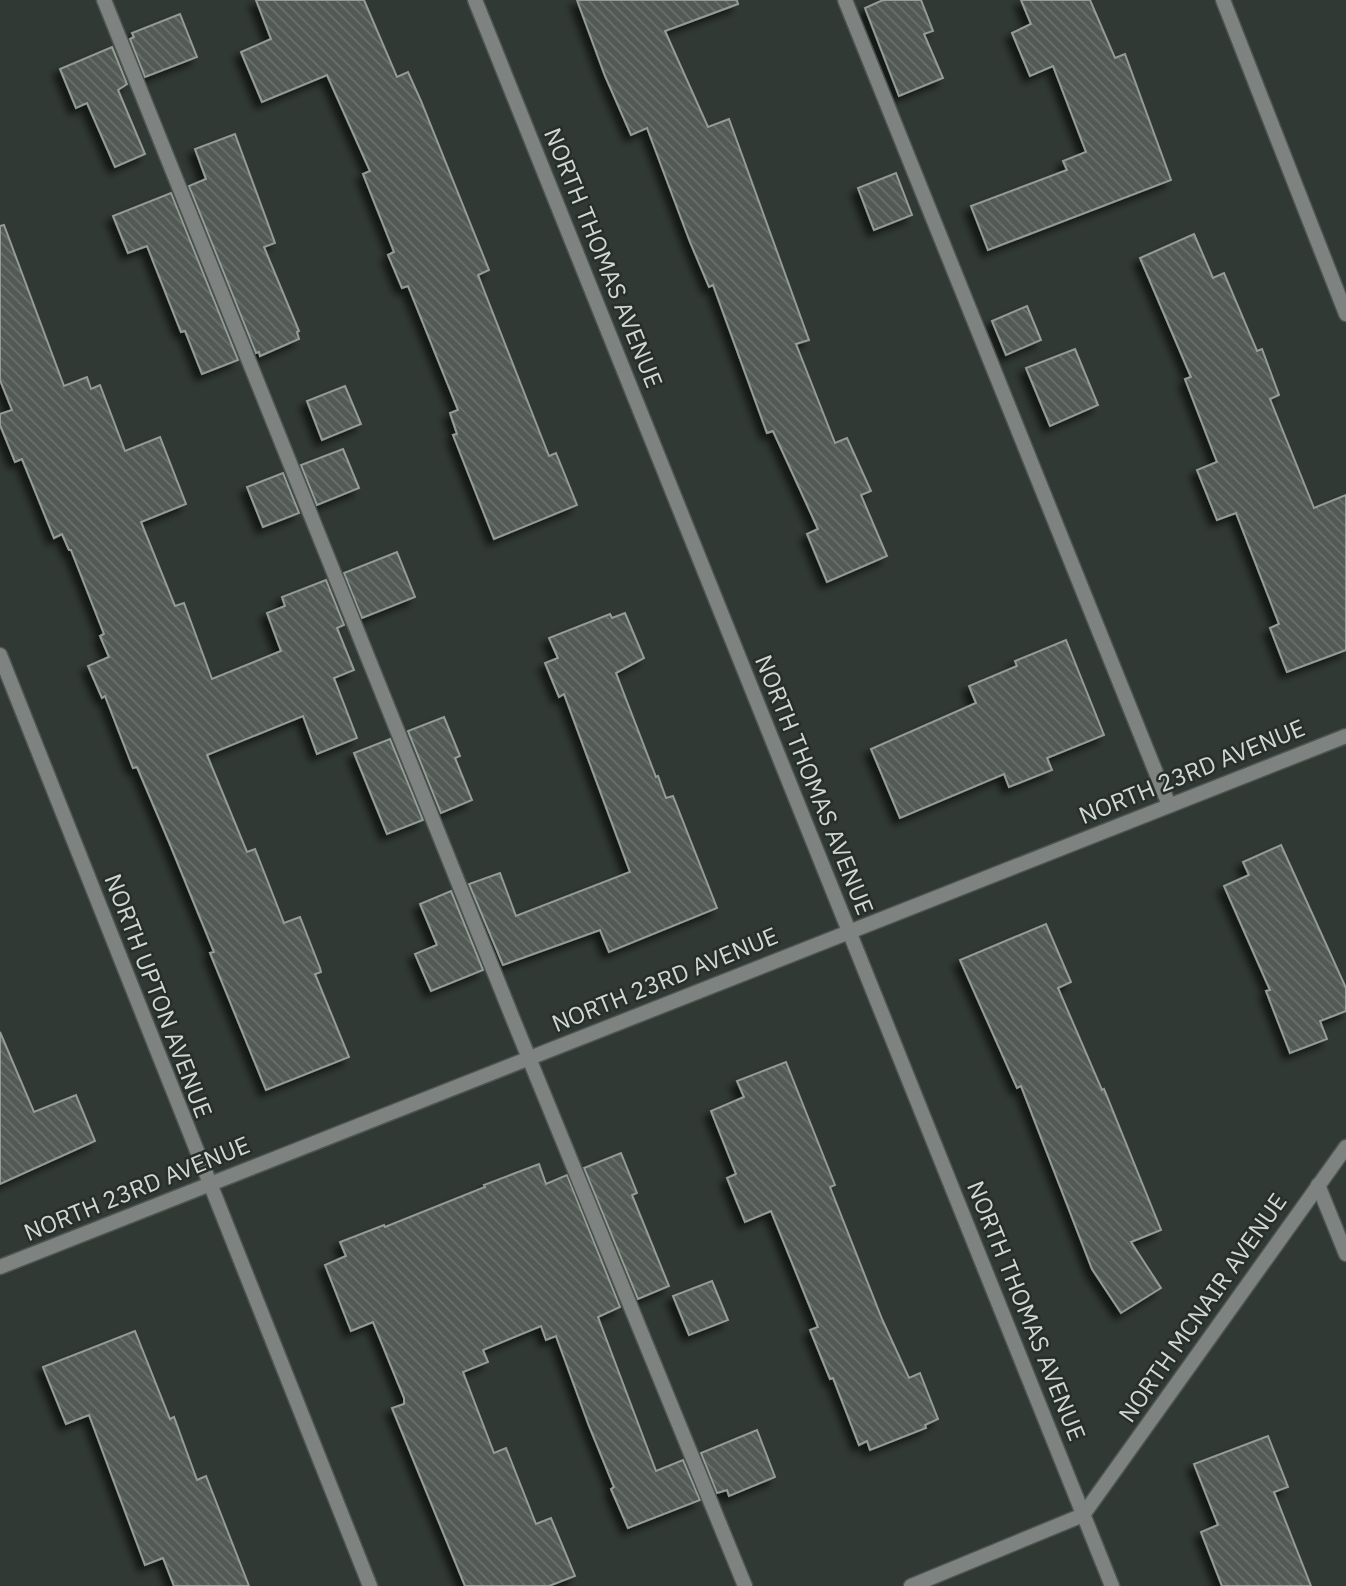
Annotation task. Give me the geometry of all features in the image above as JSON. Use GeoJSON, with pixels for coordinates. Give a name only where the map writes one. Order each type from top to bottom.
{"type":"FeatureCollection","features":[{"type":"Feature","properties":{"kind":"street"},"geometry":{"type":"LineString","coordinates":[[104,0],[529,1058],[745,1586]]}},
{"type":"Feature","properties":{"kind":"street","name":"NORTH THOMAS AVENUE"},"geometry":{"type":"LineString","coordinates":[[475,0],[1112,1586]]}},
{"type":"Feature","properties":{"kind":"street"},"geometry":{"type":"LineString","coordinates":[[845,0],[1169,806]]}},
{"type":"Feature","properties":{"kind":"street"},"geometry":{"type":"LineString","coordinates":[[1223,0],[1346,314]]}},
{"type":"Feature","properties":{"kind":"street","name":"NORTH UPTON AVENUE"},"geometry":{"type":"LineString","coordinates":[[0,655],[370,1586]]}},
{"type":"Feature","properties":{"kind":"street","name":"NORTH 23RD AVENUE"},"geometry":{"type":"LineString","coordinates":[[0,1267],[1346,736]]}},
{"type":"Feature","properties":{"kind":"street","name":"NORTH MCNAIR AVENUE"},"geometry":{"type":"LineString","coordinates":[[1083,1515],[1346,1147]]}},
{"type":"Feature","properties":{"kind":"street"},"geometry":{"type":"LineString","coordinates":[[1318,1185],[1346,1254]]}},
{"type":"Feature","properties":{"kind":"street"},"geometry":{"type":"LineString","coordinates":[[911,1586],[1083,1515]]}},
{"type":"Feature","properties":{"kind":"building"},"geometry":{"type":"Polygon","coordinates":[[[256,0],[364,0],[397,77],[408,72],[421,101],[489,270],[478,275],[549,456],[556,453],[577,505],[494,539],[453,435],[457,434],[450,413],[458,410],[408,286],[402,288],[388,255],[394,252],[363,174],[370,171],[327,75],[262,102],[241,52],[271,39],[256,0]]]}},
{"type":"Feature","properties":{"kind":"building"},"geometry":{"type":"Polygon","coordinates":[[[577,0],[737,0],[738,4],[665,31],[708,127],[729,119],[809,340],[796,344],[835,443],[847,438],[871,491],[861,495],[887,556],[827,582],[807,534],[818,529],[773,431],[767,433],[713,285],[709,287],[690,242],[647,128],[631,135],[605,76],[577,0]]]}},
{"type":"Feature","properties":{"kind":"building"},"geometry":{"type":"Polygon","coordinates":[[[883,0],[921,0],[933,31],[924,34],[943,78],[899,96],[865,8],[883,0]]]}},
{"type":"Feature","properties":{"kind":"building"},"geometry":{"type":"Polygon","coordinates":[[[1021,0],[1090,0],[1115,58],[1125,54],[1171,180],[988,250],[971,206],[1067,170],[1063,161],[1086,152],[1053,66],[1030,76],[1012,33],[1031,24],[1021,0]]]}},
{"type":"Feature","properties":{"kind":"building"},"geometry":{"type":"Polygon","coordinates":[[[180,14],[197,57],[145,77],[130,39],[134,37],[132,33],[180,14]]]}},
{"type":"Feature","properties":{"kind":"building"},"geometry":{"type":"Polygon","coordinates":[[[112,47],[127,84],[118,90],[145,154],[115,167],[87,103],[76,108],[60,69],[112,47]]]}},
{"type":"Feature","properties":{"kind":"building"},"geometry":{"type":"Polygon","coordinates":[[[235,134],[275,243],[264,247],[299,331],[299,339],[260,356],[259,352],[256,353],[189,186],[206,179],[195,149],[235,134]]]}},
{"type":"Feature","properties":{"kind":"building"},"geometry":{"type":"Polygon","coordinates":[[[896,173],[912,215],[874,230],[858,188],[896,173]]]}},
{"type":"Feature","properties":{"kind":"building"},"geometry":{"type":"Polygon","coordinates":[[[171,193],[238,360],[202,374],[185,331],[181,332],[147,246],[128,253],[113,216],[171,193]]]}},
{"type":"Feature","properties":{"kind":"building"},"geometry":{"type":"Polygon","coordinates":[[[4,225],[64,386],[87,377],[91,389],[100,385],[125,451],[160,437],[186,504],[141,522],[175,606],[184,603],[212,679],[281,651],[267,613],[285,606],[282,597],[326,580],[344,625],[337,628],[354,670],[334,678],[357,738],[317,754],[303,716],[207,755],[247,852],[255,849],[284,923],[300,917],[320,968],[321,972],[315,974],[349,1057],[266,1090],[210,953],[214,952],[169,842],[137,767],[133,768],[105,696],[102,698],[88,666],[109,657],[100,636],[104,634],[71,550],[62,534],[54,538],[22,459],[15,462],[0,425],[0,414],[12,410],[0,380],[0,226],[4,225]]]}},
{"type":"Feature","properties":{"kind":"building"},"geometry":{"type":"Polygon","coordinates":[[[1194,234],[1213,278],[1224,273],[1257,351],[1262,349],[1279,395],[1270,399],[1314,508],[1346,495],[1346,650],[1287,672],[1270,628],[1279,624],[1236,513],[1217,520],[1197,470],[1217,462],[1185,379],[1191,377],[1140,258],[1194,234]]]}},
{"type":"Feature","properties":{"kind":"building"},"geometry":{"type":"Polygon","coordinates":[[[1027,306],[1041,340],[1006,355],[992,321],[1027,306]]]}},
{"type":"Feature","properties":{"kind":"building"},"geometry":{"type":"Polygon","coordinates":[[[1075,349],[1098,405],[1050,426],[1026,368],[1075,349]]]}},
{"type":"Feature","properties":{"kind":"building"},"geometry":{"type":"Polygon","coordinates":[[[345,386],[361,424],[322,440],[307,401],[345,386]]]}},
{"type":"Feature","properties":{"kind":"building"},"geometry":{"type":"Polygon","coordinates":[[[343,449],[359,488],[317,505],[301,465],[343,449]]]}},
{"type":"Feature","properties":{"kind":"building"},"geometry":{"type":"Polygon","coordinates":[[[283,473],[299,513],[263,527],[247,487],[283,473]]]}},
{"type":"Feature","properties":{"kind":"building"},"geometry":{"type":"Polygon","coordinates":[[[397,552],[415,597],[362,618],[344,573],[397,552]]]}},
{"type":"Feature","properties":{"kind":"building"},"geometry":{"type":"Polygon","coordinates":[[[625,613],[644,658],[616,673],[656,777],[658,776],[666,798],[673,796],[717,908],[609,952],[600,930],[503,965],[469,884],[500,873],[516,916],[630,872],[564,694],[559,697],[545,663],[558,658],[549,638],[610,614],[612,618],[625,613]]]}},
{"type":"Feature","properties":{"kind":"building"},"geometry":{"type":"Polygon","coordinates":[[[1066,640],[1104,735],[1047,758],[1052,770],[1009,787],[1004,774],[900,818],[871,749],[976,703],[969,686],[1017,666],[1015,661],[1066,640]]]}},
{"type":"Feature","properties":{"kind":"building"},"geometry":{"type":"Polygon","coordinates":[[[444,717],[460,756],[455,758],[472,800],[441,813],[408,731],[444,717]]]}},
{"type":"Feature","properties":{"kind":"building"},"geometry":{"type":"Polygon","coordinates":[[[390,739],[423,820],[387,834],[354,753],[390,739]]]}},
{"type":"Feature","properties":{"kind":"building"},"geometry":{"type":"Polygon","coordinates":[[[1281,845],[1346,988],[1346,1011],[1320,1021],[1327,1039],[1290,1053],[1266,991],[1270,990],[1224,886],[1249,875],[1243,862],[1281,845]]]}},
{"type":"Feature","properties":{"kind":"building"},"geometry":{"type":"Polygon","coordinates":[[[451,891],[483,970],[431,991],[415,954],[437,945],[420,904],[451,891]]]}},
{"type":"Feature","properties":{"kind":"building"},"geometry":{"type":"Polygon","coordinates":[[[1046,924],[1071,982],[1058,988],[1102,1090],[1104,1089],[1161,1230],[1131,1242],[1161,1288],[1121,1313],[1092,1269],[1021,1086],[1017,1088],[960,960],[1046,924]]]}},
{"type":"Feature","properties":{"kind":"building"},"geometry":{"type":"Polygon","coordinates":[[[0,1032],[34,1112],[76,1095],[95,1141],[0,1184],[0,1032]]]}},
{"type":"Feature","properties":{"kind":"building"},"geometry":{"type":"Polygon","coordinates":[[[786,1062],[835,1185],[830,1187],[882,1319],[909,1378],[920,1373],[938,1419],[925,1425],[926,1428],[870,1450],[867,1441],[859,1445],[833,1378],[830,1379],[810,1330],[818,1327],[771,1211],[745,1222],[727,1178],[736,1174],[711,1111],[744,1097],[737,1081],[786,1062]]]}},
{"type":"Feature","properties":{"kind":"building"},"geometry":{"type":"Polygon","coordinates":[[[621,1153],[637,1193],[632,1195],[669,1286],[638,1299],[584,1168],[621,1153]]]}},
{"type":"Feature","properties":{"kind":"building"},"geometry":{"type":"Polygon","coordinates":[[[539,1164],[546,1184],[567,1175],[620,1307],[598,1317],[656,1471],[683,1460],[700,1500],[628,1528],[611,1489],[614,1487],[556,1336],[546,1340],[541,1326],[483,1350],[488,1362],[463,1372],[494,1453],[506,1448],[536,1524],[551,1518],[575,1576],[549,1586],[465,1586],[392,1408],[404,1404],[404,1398],[373,1322],[351,1331],[325,1265],[346,1256],[340,1242],[384,1225],[385,1227],[539,1164]]]}},
{"type":"Feature","properties":{"kind":"building"},"geometry":{"type":"Polygon","coordinates":[[[712,1281],[728,1320],[689,1335],[673,1296],[712,1281]]]}},
{"type":"Feature","properties":{"kind":"building"},"geometry":{"type":"Polygon","coordinates":[[[135,1331],[170,1419],[174,1417],[197,1480],[206,1476],[249,1586],[174,1586],[163,1558],[145,1565],[89,1415],[66,1424],[43,1367],[135,1331]]]}},
{"type":"Feature","properties":{"kind":"building"},"geometry":{"type":"Polygon","coordinates":[[[757,1430],[775,1477],[729,1496],[727,1490],[717,1493],[701,1453],[757,1430]]]}},
{"type":"Feature","properties":{"kind":"building"},"geometry":{"type":"Polygon","coordinates":[[[1268,1436],[1288,1487],[1274,1492],[1311,1586],[1222,1586],[1201,1532],[1218,1525],[1194,1464],[1268,1436]]]}}]}
